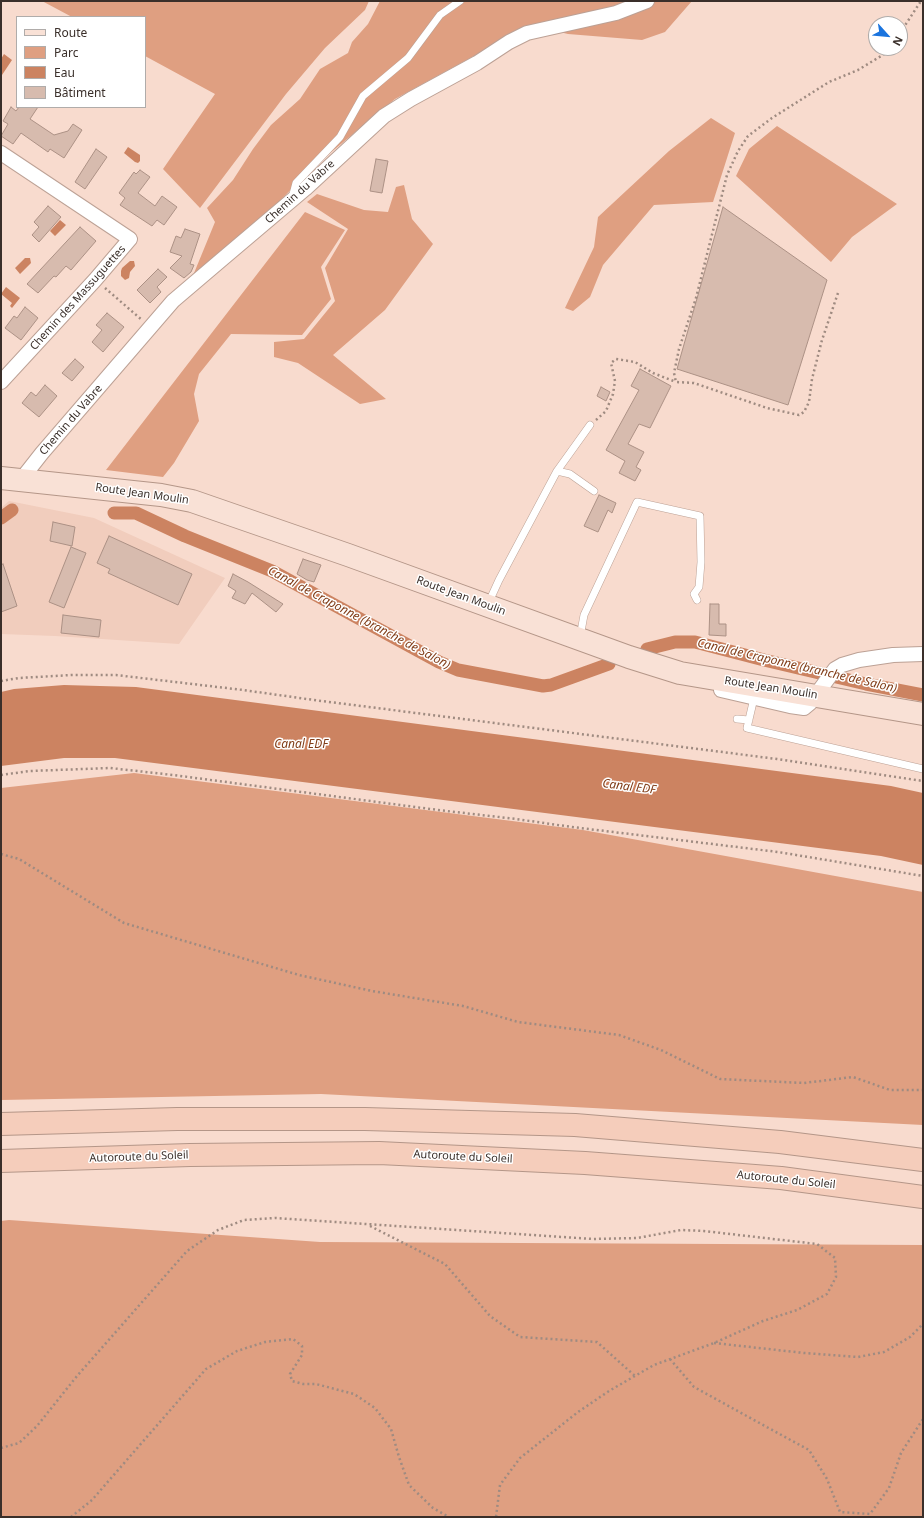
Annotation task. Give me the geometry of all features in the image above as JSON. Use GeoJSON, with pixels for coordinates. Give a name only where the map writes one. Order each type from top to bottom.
{"type":"FeatureCollection","features":[{"type":"Feature","properties":{"kind":"highway"},"geometry":{"type":"LineString","coordinates":[[1,1124],[177,1119],[365,1119],[575,1126],[780,1142],[923,1160]]}},
{"type":"Feature","properties":{"kind":"highway","name":"Autoroute du Soleil"},"geometry":{"type":"LineString","coordinates":[[1,1161],[379,1153],[585,1163],[781,1178],[923,1197]]}},
{"type":"Feature","properties":{"kind":"main road","name":"Route Jean Moulin"},"geometry":{"type":"LineString","coordinates":[[11,480],[161,495],[192,500],[580,639],[680,673],[820,688],[923,714]]}},
{"type":"Feature","properties":{"kind":"street","name":"Chemin du Vabre"},"geometry":{"type":"LineString","coordinates":[[11,480],[42,453],[173,301],[290,202],[384,116],[476,63],[509,42],[527,33],[616,13],[647,1]]}},
{"type":"Feature","properties":{"kind":"street","name":"Chemin des Massuguettes"},"geometry":{"type":"LineString","coordinates":[[1,153],[130,239],[95,280],[1,382]]}},
{"type":"Feature","properties":{"kind":"street"},"geometry":{"type":"LineString","coordinates":[[655,665],[692,683],[804,708],[810,703],[835,669],[842,665],[859,660],[893,655],[923,654]]}},
{"type":"Feature","properties":{"kind":"lane"},"geometry":{"type":"LineString","coordinates":[[290,202],[296,183],[340,137],[363,96],[408,58],[440,15],[460,1]]}},
{"type":"Feature","properties":{"kind":"lane"},"geometry":{"type":"LineString","coordinates":[[487,606],[499,580],[557,470],[590,425]]}},
{"type":"Feature","properties":{"kind":"lane"},"geometry":{"type":"LineString","coordinates":[[557,470],[570,474],[594,491]]}},
{"type":"Feature","properties":{"kind":"lane"},"geometry":{"type":"LineString","coordinates":[[580,639],[584,615],[637,502],[700,516],[701,562],[699,587],[694,594],[697,600]]}},
{"type":"Feature","properties":{"kind":"lane"},"geometry":{"type":"LineString","coordinates":[[754,698],[747,728],[923,769]]}},
{"type":"Feature","properties":{"kind":"lane"},"geometry":{"type":"LineString","coordinates":[[737,719],[749,720]]}},
{"type":"Feature","properties":{"kind":"path"},"geometry":{"type":"LineString","coordinates":[[908,21],[921,1]]}},
{"type":"Feature","properties":{"kind":"path"},"geometry":{"type":"LineString","coordinates":[[676,382],[674,373],[679,349],[696,298],[727,175],[738,151],[748,136],[772,118],[829,82],[858,70],[881,56]]}},
{"type":"Feature","properties":{"kind":"path"},"geometry":{"type":"LineString","coordinates":[[95,280],[150,328]]}},
{"type":"Feature","properties":{"kind":"path"},"geometry":{"type":"LineString","coordinates":[[590,425],[606,411],[613,394],[615,381],[611,363],[616,359],[635,362],[652,373],[676,382],[694,383],[767,408],[799,415],[804,412],[809,402],[812,379],[822,340],[838,293]]}},
{"type":"Feature","properties":{"kind":"path"},"geometry":{"type":"LineString","coordinates":[[1,681],[19,678],[72,675],[116,675],[777,759],[923,781]]}},
{"type":"Feature","properties":{"kind":"path"},"geometry":{"type":"LineString","coordinates":[[1,775],[30,771],[110,768],[173,774],[430,809],[516,819],[572,828],[778,852],[923,876]]}},
{"type":"Feature","properties":{"kind":"path"},"geometry":{"type":"LineString","coordinates":[[1,854],[19,859],[124,923],[299,976],[372,991],[463,1006],[518,1022],[619,1035],[661,1050],[720,1079],[804,1083],[853,1077],[890,1090],[923,1090]]}},
{"type":"Feature","properties":{"kind":"path"},"geometry":{"type":"LineString","coordinates":[[1,1448],[19,1444],[28,1435],[77,1376],[187,1251],[218,1230],[244,1220],[275,1218],[593,1239],[637,1238],[681,1230],[704,1231],[817,1244],[835,1258],[836,1277],[827,1294],[797,1310],[763,1321],[654,1365],[578,1412],[520,1458],[500,1485],[496,1517]]}},
{"type":"Feature","properties":{"kind":"path"},"geometry":{"type":"LineString","coordinates":[[369,1225],[445,1264],[490,1316],[520,1337],[597,1342],[635,1376]]}},
{"type":"Feature","properties":{"kind":"path"},"geometry":{"type":"LineString","coordinates":[[714,1342],[804,1353],[858,1357],[884,1352],[910,1337],[923,1324]]}},
{"type":"Feature","properties":{"kind":"path"},"geometry":{"type":"LineString","coordinates":[[71,1517],[92,1500],[206,1369],[237,1351],[265,1342],[294,1339],[302,1346],[302,1355],[290,1374],[292,1381],[303,1384],[316,1384],[354,1394],[375,1408],[391,1429],[409,1485],[433,1508],[449,1517]]}},
{"type":"Feature","properties":{"kind":"path"},"geometry":{"type":"LineString","coordinates":[[670,1359],[694,1387],[809,1450],[827,1479],[840,1512],[870,1514],[889,1488],[901,1453],[923,1419]]}},
{"type":"Feature","properties":{"kind":"shaded area"},"geometry":{"type":"Polygon","coordinates":[[[9,501],[94,518],[225,578],[179,644],[1,634],[1,508],[9,501]]]}},
{"type":"Feature","properties":{"kind":"green space"},"geometry":{"type":"Polygon","coordinates":[[[42,1],[369,1],[365,10],[325,48],[286,94],[200,208],[163,169],[215,94],[146,57],[146,16],[70,16],[42,1]]]}},
{"type":"Feature","properties":{"kind":"green space"},"geometry":{"type":"Polygon","coordinates":[[[380,1],[692,1],[665,32],[642,40],[568,34],[531,25],[501,39],[474,56],[395,99],[311,169],[263,218],[192,278],[215,222],[207,208],[233,180],[271,125],[300,99],[320,69],[348,53],[352,42],[368,24],[380,1]]]}},
{"type":"Feature","properties":{"kind":"green space"},"geometry":{"type":"Polygon","coordinates":[[[711,118],[735,133],[713,202],[654,205],[603,265],[590,297],[573,311],[565,308],[594,247],[598,217],[669,151],[711,118]]]}},
{"type":"Feature","properties":{"kind":"green space"},"geometry":{"type":"Polygon","coordinates":[[[777,126],[897,204],[852,237],[831,262],[736,176],[749,149],[777,126]]]}},
{"type":"Feature","properties":{"kind":"green space"},"geometry":{"type":"Polygon","coordinates":[[[404,185],[412,219],[433,244],[385,310],[333,355],[386,399],[360,404],[298,363],[274,357],[274,342],[304,339],[335,301],[325,268],[348,229],[307,202],[317,194],[364,210],[388,212],[396,187],[404,185]]]}},
{"type":"Feature","properties":{"kind":"green space"},"geometry":{"type":"Polygon","coordinates":[[[305,212],[345,230],[321,267],[331,299],[302,335],[231,334],[199,374],[194,394],[199,421],[174,463],[163,477],[106,470],[305,212]]]}},
{"type":"Feature","properties":{"kind":"green space"},"geometry":{"type":"Polygon","coordinates":[[[134,773],[583,830],[923,892],[923,1125],[321,1094],[1,1100],[1,788],[134,773]]]}},
{"type":"Feature","properties":{"kind":"green space"},"geometry":{"type":"Polygon","coordinates":[[[9,1220],[320,1242],[923,1245],[923,1517],[1,1517],[1,1221],[9,1220]]]}},
{"type":"Feature","properties":{"kind":"water"},"geometry":{"type":"Polygon","coordinates":[[[4,54],[12,60],[2,75],[1,59],[4,54]]]}},
{"type":"Feature","properties":{"kind":"water"},"geometry":{"type":"Polygon","coordinates":[[[128,147],[140,155],[140,161],[138,163],[124,153],[128,147]]]}},
{"type":"Feature","properties":{"kind":"water"},"geometry":{"type":"Polygon","coordinates":[[[60,220],[66,225],[55,236],[50,231],[60,220]]]}},
{"type":"Feature","properties":{"kind":"water"},"geometry":{"type":"Polygon","coordinates":[[[25,258],[30,258],[31,263],[20,274],[15,268],[25,258]]]}},
{"type":"Feature","properties":{"kind":"water"},"geometry":{"type":"Polygon","coordinates":[[[130,261],[134,261],[135,266],[130,272],[129,278],[125,280],[121,276],[121,271],[122,268],[130,261]]]}},
{"type":"Feature","properties":{"kind":"water"},"geometry":{"type":"Polygon","coordinates":[[[6,287],[20,298],[12,308],[10,306],[12,303],[1,294],[6,287]]]}},
{"type":"Feature","properties":{"kind":"water","name":"Canal EDF"},"geometry":{"type":"Polygon","coordinates":[[[64,685],[136,687],[891,786],[923,793],[923,865],[881,856],[115,758],[64,758],[1,766],[1,692],[14,689],[64,685]]]}},
{"type":"Feature","properties":{"kind":"building"},"geometry":{"type":"Polygon","coordinates":[[[11,107],[16,111],[18,108],[37,108],[30,119],[54,135],[68,131],[73,124],[82,130],[64,158],[50,149],[48,152],[21,133],[13,144],[1,136],[8,124],[3,121],[11,107]]]}},
{"type":"Feature","properties":{"kind":"building"},"geometry":{"type":"Polygon","coordinates":[[[96,149],[107,157],[85,189],[75,182],[96,149]]]}},
{"type":"Feature","properties":{"kind":"building"},"geometry":{"type":"Polygon","coordinates":[[[376,159],[388,161],[382,193],[370,191],[376,159]]]}},
{"type":"Feature","properties":{"kind":"building"},"geometry":{"type":"Polygon","coordinates":[[[140,170],[150,177],[138,193],[155,206],[162,196],[177,207],[164,225],[157,220],[152,226],[120,205],[125,198],[119,193],[134,172],[136,174],[140,170]]]}},
{"type":"Feature","properties":{"kind":"building"},"geometry":{"type":"Polygon","coordinates":[[[48,206],[61,217],[39,242],[32,235],[39,227],[34,222],[48,206]]]}},
{"type":"Feature","properties":{"kind":"building"},"geometry":{"type":"Polygon","coordinates":[[[723,207],[827,280],[788,405],[677,369],[723,207]]]}},
{"type":"Feature","properties":{"kind":"building"},"geometry":{"type":"Polygon","coordinates":[[[80,227],[96,241],[71,270],[66,266],[38,293],[27,284],[80,227]]]}},
{"type":"Feature","properties":{"kind":"building"},"geometry":{"type":"Polygon","coordinates":[[[185,229],[200,234],[190,264],[194,265],[191,272],[184,278],[170,268],[182,256],[170,252],[176,236],[181,238],[185,229]]]}},
{"type":"Feature","properties":{"kind":"building"},"geometry":{"type":"Polygon","coordinates":[[[158,269],[167,277],[157,287],[161,292],[150,303],[137,290],[158,269]]]}},
{"type":"Feature","properties":{"kind":"building"},"geometry":{"type":"Polygon","coordinates":[[[25,307],[38,318],[21,340],[5,328],[14,316],[17,318],[25,307]]]}},
{"type":"Feature","properties":{"kind":"building"},"geometry":{"type":"Polygon","coordinates":[[[107,313],[124,327],[103,352],[92,342],[102,330],[96,325],[107,313]]]}},
{"type":"Feature","properties":{"kind":"building"},"geometry":{"type":"Polygon","coordinates":[[[75,359],[84,367],[72,381],[62,373],[75,359]]]}},
{"type":"Feature","properties":{"kind":"building"},"geometry":{"type":"Polygon","coordinates":[[[640,369],[671,386],[650,428],[639,424],[628,444],[644,452],[636,467],[641,470],[635,481],[619,473],[625,461],[606,450],[639,390],[631,386],[640,369]]]}},
{"type":"Feature","properties":{"kind":"building"},"geometry":{"type":"Polygon","coordinates":[[[45,385],[57,396],[39,417],[22,403],[31,392],[36,396],[45,385]]]}},
{"type":"Feature","properties":{"kind":"building"},"geometry":{"type":"Polygon","coordinates":[[[601,387],[610,392],[606,401],[597,396],[601,387]]]}},
{"type":"Feature","properties":{"kind":"building"},"geometry":{"type":"Polygon","coordinates":[[[599,495],[616,503],[612,513],[608,510],[598,532],[584,526],[599,495]]]}},
{"type":"Feature","properties":{"kind":"building"},"geometry":{"type":"Polygon","coordinates":[[[53,522],[75,527],[72,546],[50,541],[53,522]]]}},
{"type":"Feature","properties":{"kind":"building"},"geometry":{"type":"Polygon","coordinates":[[[109,536],[192,574],[178,605],[108,573],[110,569],[97,563],[109,536]]]}},
{"type":"Feature","properties":{"kind":"building"},"geometry":{"type":"Polygon","coordinates":[[[71,547],[86,553],[64,608],[49,602],[71,547]]]}},
{"type":"Feature","properties":{"kind":"building"},"geometry":{"type":"Polygon","coordinates":[[[303,559],[321,565],[314,582],[297,574],[303,559]]]}},
{"type":"Feature","properties":{"kind":"building"},"geometry":{"type":"Polygon","coordinates":[[[3,564],[17,606],[1,612],[1,565],[3,564]]]}},
{"type":"Feature","properties":{"kind":"building"},"geometry":{"type":"Polygon","coordinates":[[[233,574],[283,604],[276,612],[252,593],[245,604],[232,598],[236,591],[228,586],[233,574]]]}},
{"type":"Feature","properties":{"kind":"building"},"geometry":{"type":"Polygon","coordinates":[[[710,604],[719,604],[719,624],[726,624],[726,636],[709,635],[710,604]]]}},
{"type":"Feature","properties":{"kind":"building"},"geometry":{"type":"Polygon","coordinates":[[[63,615],[101,620],[99,637],[61,633],[63,615]]]}},
{"type":"Feature","properties":{"kind":"waterway","name":"Canal de Craponne (branche de Salon)"},"geometry":{"type":"LineString","coordinates":[[1,518],[12,510]]}},
{"type":"Feature","properties":{"kind":"waterway","name":"Canal de Craponne (branche de Salon)"},"geometry":{"type":"LineString","coordinates":[[114,513],[136,513],[185,536],[272,571],[439,662],[458,670],[543,686],[551,685],[609,664]]}},
{"type":"Feature","properties":{"kind":"waterway","name":"Canal de Craponne (branche de Salon)"},"geometry":{"type":"LineString","coordinates":[[647,649],[675,642],[695,642],[866,684],[923,695]]}}]}
